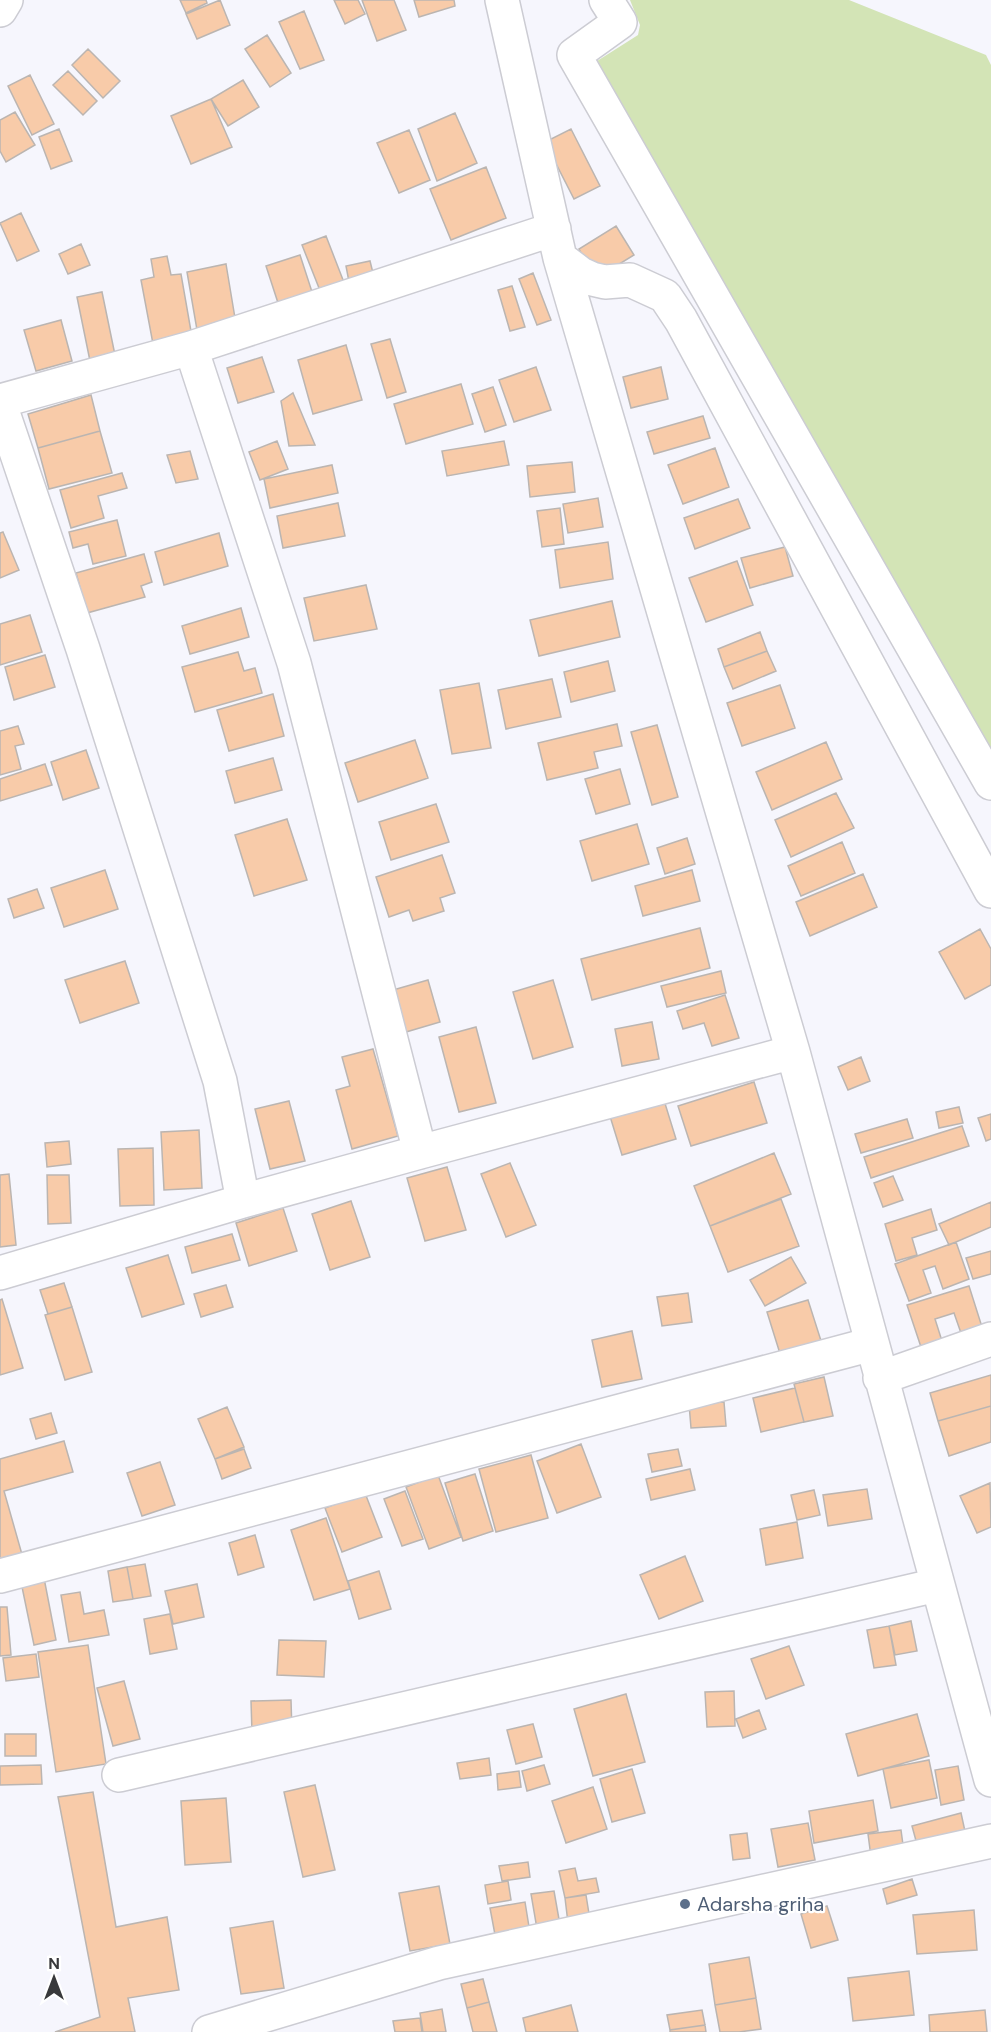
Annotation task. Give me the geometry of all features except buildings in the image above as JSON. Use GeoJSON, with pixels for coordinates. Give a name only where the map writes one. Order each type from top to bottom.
{"type":"FeatureCollection","features":[{"type":"Feature","properties":{"kind":"street"},"geometry":{"type":"LineString","coordinates":[[0,10],[6,0]]}},
{"type":"Feature","properties":{"kind":"street"},"geometry":{"type":"LineString","coordinates":[[502,0],[557,244],[793,1052],[991,1780]]}},
{"type":"Feature","properties":{"kind":"street"},"geometry":{"type":"LineString","coordinates":[[606,0],[620,22],[574,55],[991,783]]}},
{"type":"Feature","properties":{"kind":"street"},"geometry":{"type":"LineString","coordinates":[[243,1201],[220,1081],[82,649],[0,403],[557,244]]}},
{"type":"Feature","properties":{"kind":"street"},"geometry":{"type":"LineString","coordinates":[[557,244],[580,274],[605,282],[630,280],[665,296],[681,320],[991,891]]}},
{"type":"Feature","properties":{"kind":"street"},"geometry":{"type":"LineString","coordinates":[[191,348],[294,663],[420,1152]]}},
{"type":"Feature","properties":{"kind":"street"},"geometry":{"type":"LineString","coordinates":[[0,1273],[243,1201],[793,1052]]}},
{"type":"Feature","properties":{"kind":"street"},"geometry":{"type":"LineString","coordinates":[[880,1378],[991,1339]]}},
{"type":"Feature","properties":{"kind":"street"},"geometry":{"type":"LineString","coordinates":[[0,1576],[872,1344]]}},
{"type":"Feature","properties":{"kind":"street"},"geometry":{"type":"LineString","coordinates":[[119,1775],[937,1585]]}},
{"type":"Feature","properties":{"kind":"street"},"geometry":{"type":"LineString","coordinates":[[209,2032],[439,1963],[991,1841]]}},
{"type":"Feature","properties":{"kind":"green space"},"geometry":{"type":"Polygon","coordinates":[[[630,0],[849,0],[986,55],[991,65],[991,758],[594,63],[638,35],[640,25],[630,0]]]}},
{"type":"Feature","properties":{"kind":"place","name":"Adarsha griha"},"geometry":{"type":"Point","coordinates":[685,1904]}}]}
